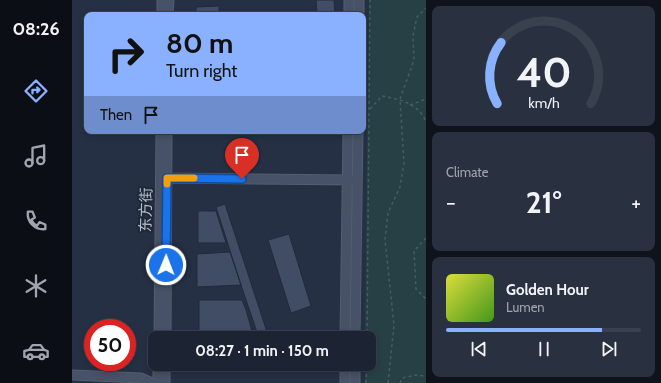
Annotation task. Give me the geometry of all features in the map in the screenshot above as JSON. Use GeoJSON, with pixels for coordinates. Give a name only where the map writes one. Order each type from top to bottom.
{"type":"FeatureCollection","features":[{"type":"Feature","properties":{"kind":"main road"},"geometry":{"type":"LineString","coordinates":[[162,0],[162,12]]}},
{"type":"Feature","properties":{"kind":"main road"},"geometry":{"type":"LineString","coordinates":[[168,12],[169,0]]}},
{"type":"Feature","properties":{"kind":"main road"},"geometry":{"type":"LineString","coordinates":[[349,0],[349,12]]}},
{"type":"Feature","properties":{"kind":"main road"},"geometry":{"type":"LineString","coordinates":[[359,0],[359,12]]}},
{"type":"Feature","properties":{"kind":"main road","name":"东方街"},"geometry":{"type":"LineString","coordinates":[[161,134],[164,178],[166,331]]}},
{"type":"Feature","properties":{"kind":"main road","name":"东方街"},"geometry":{"type":"LineString","coordinates":[[159,331],[164,178],[168,134]]}},
{"type":"Feature","properties":{"kind":"main road"},"geometry":{"type":"LineString","coordinates":[[348,134],[352,180],[355,331]]}},
{"type":"Feature","properties":{"kind":"main road"},"geometry":{"type":"LineString","coordinates":[[345,331],[352,180],[358,134]]}},
{"type":"Feature","properties":{"kind":"main road"},"geometry":{"type":"LineString","coordinates":[[164,178],[352,180]]}},
{"type":"Feature","properties":{"kind":"main road"},"geometry":{"type":"LineString","coordinates":[[158,371],[158,383]]}},
{"type":"Feature","properties":{"kind":"main road"},"geometry":{"type":"LineString","coordinates":[[165,383],[166,371]]}},
{"type":"Feature","properties":{"kind":"main road"},"geometry":{"type":"LineString","coordinates":[[345,371],[345,383]]}},
{"type":"Feature","properties":{"kind":"main road"},"geometry":{"type":"LineString","coordinates":[[355,371],[355,383]]}},
{"type":"Feature","properties":{"kind":"main road"},"geometry":{"type":"LineString","coordinates":[[72,375],[141,378],[152,383]]}},
{"type":"Feature","properties":{"kind":"path"},"geometry":{"type":"LineString","coordinates":[[367,331],[370,0]]}},
{"type":"Feature","properties":{"kind":"path"},"geometry":{"type":"LineString","coordinates":[[388,383],[394,325],[384,240],[388,213],[400,187],[404,163],[400,99],[414,60],[413,36],[417,17],[426,8]]}},
{"type":"Feature","properties":{"kind":"path"},"geometry":{"type":"LineString","coordinates":[[369,110],[382,96],[400,99],[415,107],[424,117],[426,122]]}},
{"type":"Feature","properties":{"kind":"path"},"geometry":{"type":"LineString","coordinates":[[410,104],[426,99]]}},
{"type":"Feature","properties":{"kind":"path"},"geometry":{"type":"LineString","coordinates":[[426,238],[414,251],[416,289],[426,299]]}},
{"type":"Feature","properties":{"kind":"path"},"geometry":{"type":"LineString","coordinates":[[366,383],[367,371]]}},
{"type":"Feature","properties":{"kind":"path"},"geometry":{"type":"LineString","coordinates":[[400,383],[402,378],[416,375],[426,376]]}},
{"type":"Feature","properties":{"kind":"green space"},"geometry":{"type":"Polygon","coordinates":[[[369,0],[426,0],[426,383],[365,383],[365,371],[376,371],[376,331],[365,331],[369,0]]]}},
{"type":"Feature","properties":{"kind":"building"},"geometry":{"type":"Polygon","coordinates":[[[316,0],[334,0],[335,12],[317,12],[316,0]]]}},
{"type":"Feature","properties":{"kind":"building"},"geometry":{"type":"Polygon","coordinates":[[[219,6],[219,12],[196,12],[196,7],[219,6]]]}},
{"type":"Feature","properties":{"kind":"building"},"geometry":{"type":"Polygon","coordinates":[[[225,204],[267,331],[257,331],[216,207],[225,204]]]}},
{"type":"Feature","properties":{"kind":"building"},"geometry":{"type":"Polygon","coordinates":[[[198,211],[216,211],[226,243],[198,243],[198,211]]]}},
{"type":"Feature","properties":{"kind":"building"},"geometry":{"type":"Polygon","coordinates":[[[289,234],[311,306],[291,313],[268,240],[289,234]]]}},
{"type":"Feature","properties":{"kind":"building"},"geometry":{"type":"Polygon","coordinates":[[[230,252],[241,285],[197,287],[197,254],[230,252]]]}},
{"type":"Feature","properties":{"kind":"building"},"geometry":{"type":"Polygon","coordinates":[[[199,300],[242,300],[252,331],[199,331],[199,300]]]}},
{"type":"Feature","properties":{"kind":"slow traffic"},"geometry":{"type":"LineString","coordinates":[[167,184],[167,178],[194,178]]}},
{"type":"Feature","properties":{"kind":"route"},"geometry":{"type":"LineString","coordinates":[[166,265],[167,178],[242,179]]}}]}
